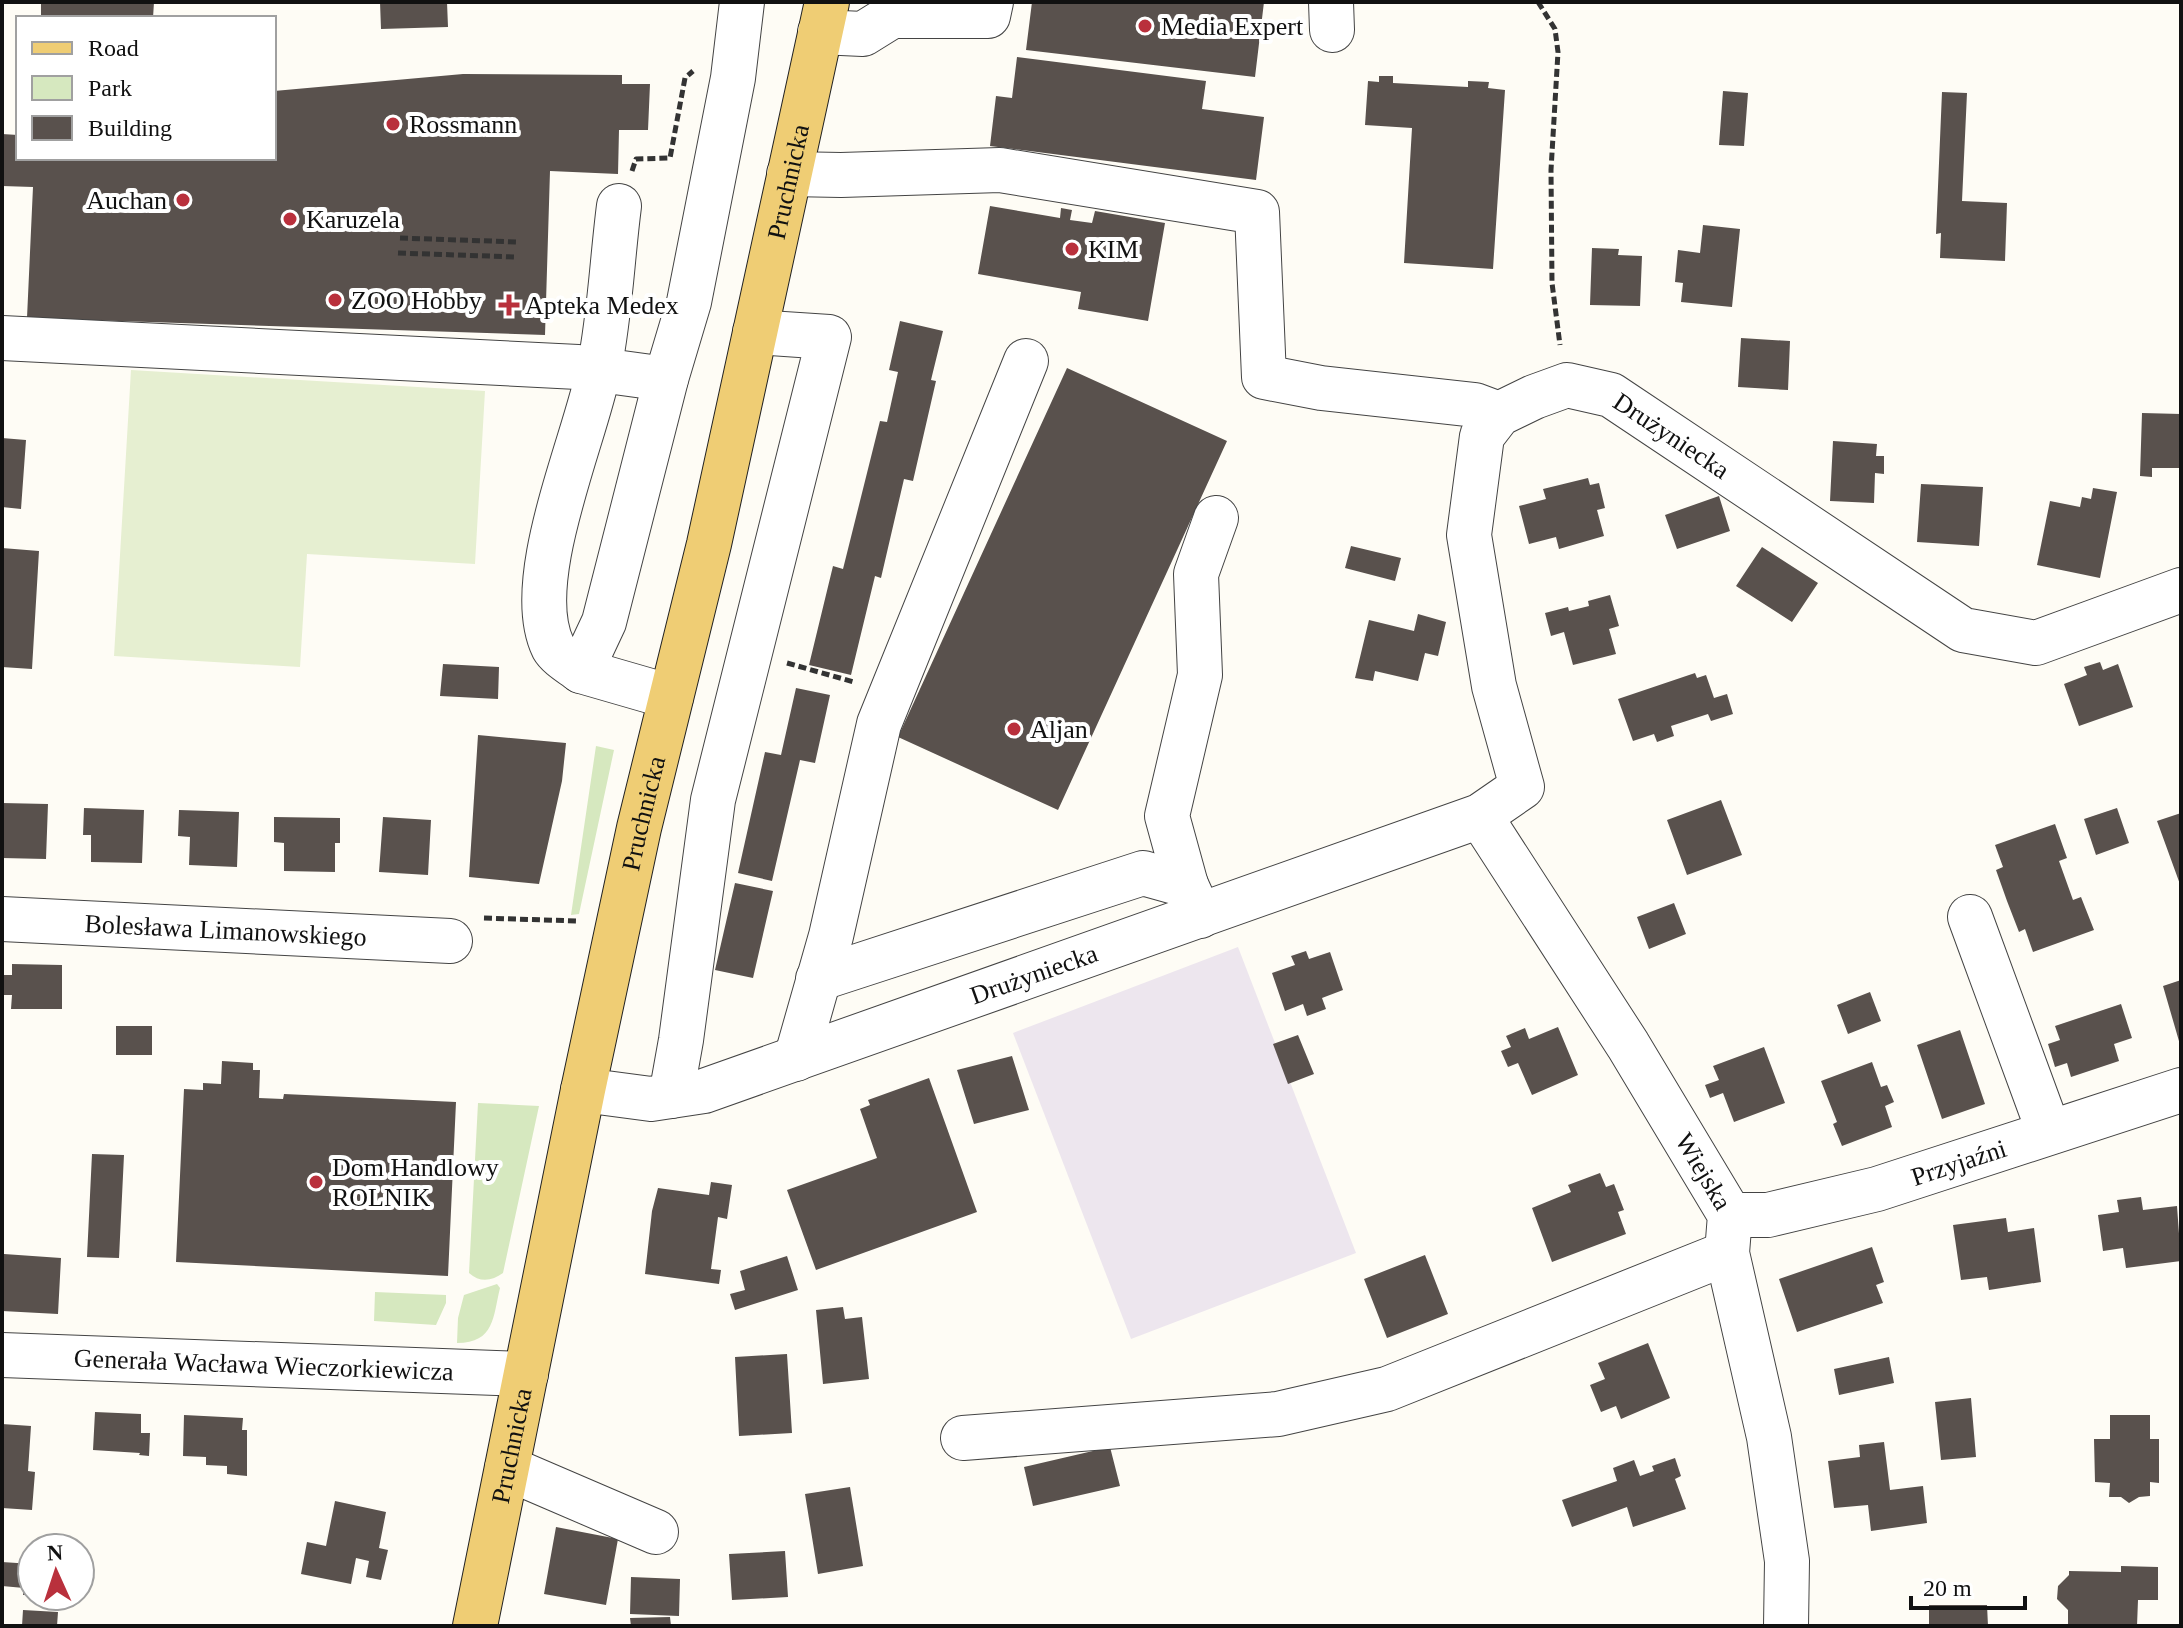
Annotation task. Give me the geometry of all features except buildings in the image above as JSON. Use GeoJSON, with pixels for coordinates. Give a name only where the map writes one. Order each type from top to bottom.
{"type":"FeatureCollection","features":[{"type":"Feature","properties":{"kind":"main road","name":"Pruchnicka"},"geometry":{"type":"LineString","coordinates":[[475,1626],[639,828],[709,544],[824,17]]}},
{"type":"Feature","properties":{"kind":"street"},"geometry":{"type":"LineString","coordinates":[[581,671],[604,622],[666,379],[689,302],[733,78],[742,2]]}},
{"type":"Feature","properties":{"kind":"street"},"geometry":{"type":"LineString","coordinates":[[824,17],[863,34],[892,16],[988,16],[991,2]]}},
{"type":"Feature","properties":{"kind":"street"},"geometry":{"type":"LineString","coordinates":[[789,174],[1000,170],[1257,212],[1264,377],[1321,388],[1475,405],[1499,414],[1567,385]]}},
{"type":"Feature","properties":{"kind":"street"},"geometry":{"type":"LineString","coordinates":[[619,206],[599,369],[553,536],[544,589],[546,623],[554,650],[581,671],[671,697]]}},
{"type":"Feature","properties":{"kind":"street"},"geometry":{"type":"LineString","coordinates":[[671,1096],[713,800],[829,337],[755,332]]}},
{"type":"Feature","properties":{"kind":"street"},"geometry":{"type":"LineString","coordinates":[[2,338],[599,369],[666,379]]}},
{"type":"Feature","properties":{"kind":"street"},"geometry":{"type":"LineString","coordinates":[[796,1059],[831,936],[879,724],[1026,361]]}},
{"type":"Feature","properties":{"kind":"street","name":"Drużyniecka"},"geometry":{"type":"LineString","coordinates":[[1567,385],[1611,395],[1963,630],[2036,643],[2181,590]]}},
{"type":"Feature","properties":{"kind":"street","name":"Drużyniecka"},"geometry":{"type":"LineString","coordinates":[[583,1090],[651,1099],[704,1091],[796,1059],[1193,900],[1480,816],[1522,787],[1494,686],[1469,535],[1482,436],[1499,414]]}},
{"type":"Feature","properties":{"kind":"street"},"geometry":{"type":"LineString","coordinates":[[1193,900],[1167,816],[1200,675],[1196,574],[1216,518]]}},
{"type":"Feature","properties":{"kind":"street","name":"Wiejska"},"geometry":{"type":"LineString","coordinates":[[1480,816],[1628,1045],[1729,1234],[1769,1437],[1787,1561],[1786,1626]]}},
{"type":"Feature","properties":{"kind":"street"},"geometry":{"type":"LineString","coordinates":[[818,979],[1143,873],[1193,900]]}},
{"type":"Feature","properties":{"kind":"street"},"geometry":{"type":"LineString","coordinates":[[1970,917],[2049,1132]]}},
{"type":"Feature","properties":{"kind":"street","name":"Bolesława Limanowskiego"},"geometry":{"type":"LineString","coordinates":[[2,919],[450,941]]}},
{"type":"Feature","properties":{"kind":"street","name":"Przyjaźni"},"geometry":{"type":"LineString","coordinates":[[1729,1234],[1768,1215],[1877,1189],[2049,1132],[2180,1095]]}},
{"type":"Feature","properties":{"kind":"street"},"geometry":{"type":"LineString","coordinates":[[963,1438],[1278,1414],[1387,1389],[1729,1234]]}},
{"type":"Feature","properties":{"kind":"street","name":"Generała Wacława Wieczorkiewicza"},"geometry":{"type":"LineString","coordinates":[[23,1356],[526,1374]]}},
{"type":"Feature","properties":{"kind":"street"},"geometry":{"type":"LineString","coordinates":[[507,1468],[656,1532]]}},
{"type":"Feature","properties":{"kind":"path"},"geometry":{"type":"LineString","coordinates":[[1538,2],[1555,29],[1558,52],[1551,170],[1552,283],[1567,385]]}},
{"type":"Feature","properties":{"kind":"path"},"geometry":{"type":"LineString","coordinates":[[649,158],[670,158],[685,78]]}},
{"type":"Feature","properties":{"kind":"path"},"geometry":{"type":"LineString","coordinates":[[400,238],[518,242]]}},
{"type":"Feature","properties":{"kind":"path"},"geometry":{"type":"LineString","coordinates":[[398,253],[517,257]]}},
{"type":"Feature","properties":{"kind":"path"},"geometry":{"type":"LineString","coordinates":[[750,652],[892,693]]}},
{"type":"Feature","properties":{"kind":"shaded area"},"geometry":{"type":"Polygon","coordinates":[[[1238,947],[1356,1253],[1131,1339],[1013,1033],[1238,947]]]}},
{"type":"Feature","properties":{"kind":"green space"},"geometry":{"type":"Polygon","coordinates":[[[131,370],[485,391],[475,564],[307,554],[300,667],[114,656],[131,370]]]}},
{"type":"Feature","properties":{"kind":"green space"},"geometry":{"type":"Polygon","coordinates":[[[596,746],[614,750],[579,914],[571,915],[596,746]]]}},
{"type":"Feature","properties":{"kind":"green space"},"geometry":{"type":"Polygon","coordinates":[[[478,1103],[539,1106],[503,1273],[486,1280],[469,1273],[478,1103]]]}},
{"type":"Feature","properties":{"kind":"green space"},"geometry":{"type":"Polygon","coordinates":[[[497,1284],[500,1288],[490,1326],[479,1338],[457,1343],[458,1318],[464,1295],[497,1284]]]}},
{"type":"Feature","properties":{"kind":"green space"},"geometry":{"type":"Polygon","coordinates":[[[375,1292],[446,1295],[446,1303],[436,1325],[374,1321],[375,1292]]]}},
{"type":"Feature","properties":{"kind":"place","name":"Media Expert"},"geometry":{"type":"Point","coordinates":[1145,26]}},
{"type":"Feature","properties":{"kind":"place","name":"Rossmann"},"geometry":{"type":"Point","coordinates":[393,124]}},
{"type":"Feature","properties":{"kind":"place","name":"Auchan"},"geometry":{"type":"Point","coordinates":[183,200]}},
{"type":"Feature","properties":{"kind":"place","name":"Karuzela"},"geometry":{"type":"Point","coordinates":[290,219]}},
{"type":"Feature","properties":{"kind":"place","name":"KIM"},"geometry":{"type":"Point","coordinates":[1072,249]}},
{"type":"Feature","properties":{"kind":"place","name":"ZOO Hobby"},"geometry":{"type":"Point","coordinates":[335,300]}},
{"type":"Feature","properties":{"kind":"place","name":"Apteka Medex"},"geometry":{"type":"Point","coordinates":[509,305]}},
{"type":"Feature","properties":{"kind":"place","name":"Aljan"},"geometry":{"type":"Point","coordinates":[1014,729]}},
{"type":"Feature","properties":{"kind":"place","name":"Dom Handlowy ROLNIK"},"geometry":{"type":"Point","coordinates":[316,1182]}}]}
